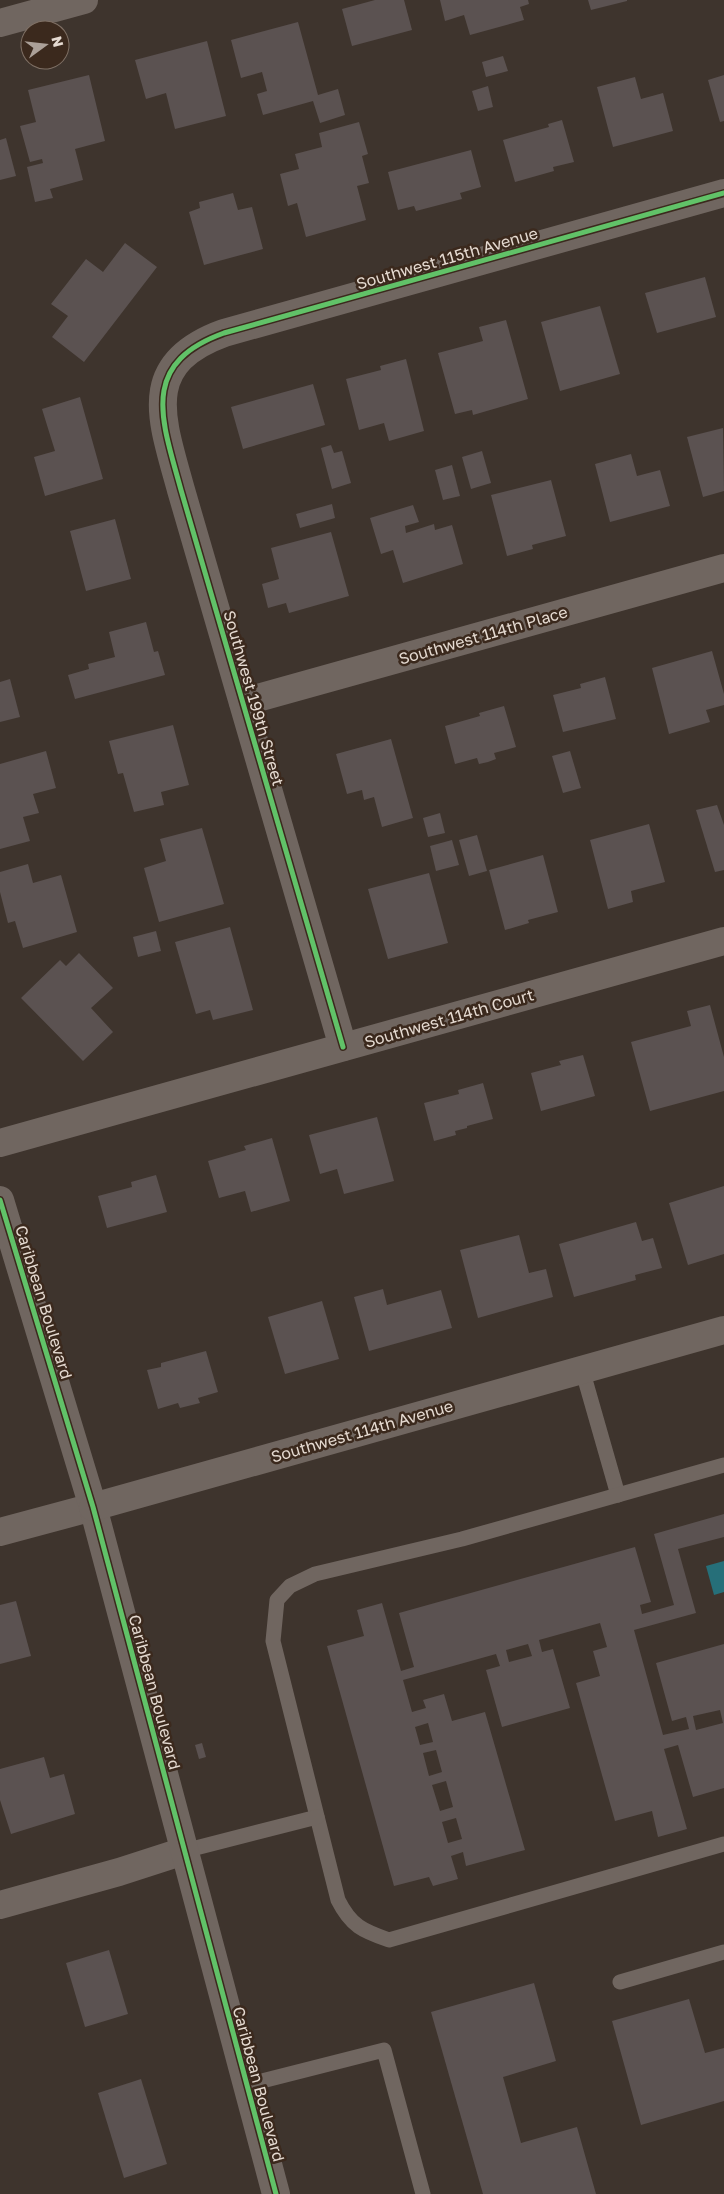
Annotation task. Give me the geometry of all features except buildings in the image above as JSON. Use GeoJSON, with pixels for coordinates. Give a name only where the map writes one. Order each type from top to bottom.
{"type":"FeatureCollection","features":[{"type":"Feature","properties":{"kind":"street"},"geometry":{"type":"LineString","coordinates":[[0,23],[84,0]]}},
{"type":"Feature","properties":{"kind":"street","name":"Southwest 115th Avenue"},"geometry":{"type":"LineString","coordinates":[[180,356],[194,346],[224,333],[724,193]]}},
{"type":"Feature","properties":{"kind":"street","name":"Southwest 199th Street"},"geometry":{"type":"LineString","coordinates":[[180,356],[164,385],[162,400],[164,421],[181,490],[342,1048]]}},
{"type":"Feature","properties":{"kind":"street","name":"Southwest 114th Place"},"geometry":{"type":"LineString","coordinates":[[243,702],[724,568]]}},
{"type":"Feature","properties":{"kind":"street","name":"Southwest 114th Court"},"geometry":{"type":"LineString","coordinates":[[0,1143],[724,942]]}},
{"type":"Feature","properties":{"kind":"street","name":"Caribbean Boulevard"},"geometry":{"type":"LineString","coordinates":[[0,1200],[93,1507],[276,2194]]}},
{"type":"Feature","properties":{"kind":"street","name":"Southwest 114th Avenue"},"geometry":{"type":"LineString","coordinates":[[0,1532],[724,1330]]}},
{"type":"Feature","properties":{"kind":"street"},"geometry":{"type":"LineString","coordinates":[[0,1905],[184,1852]]}},
{"type":"Feature","properties":{"kind":"lane"},"geometry":{"type":"LineString","coordinates":[[582,1369],[618,1495]]}},
{"type":"Feature","properties":{"kind":"lane"},"geometry":{"type":"LineString","coordinates":[[724,1465],[462,1539],[315,1574],[290,1586],[277,1600],[273,1641],[338,1900],[346,1917],[366,1932],[389,1940],[724,1844]]}},
{"type":"Feature","properties":{"kind":"lane"},"geometry":{"type":"LineString","coordinates":[[184,1852],[317,1816]]}},
{"type":"Feature","properties":{"kind":"lane"},"geometry":{"type":"LineString","coordinates":[[620,1982],[724,1952]]}},
{"type":"Feature","properties":{"kind":"lane"},"geometry":{"type":"LineString","coordinates":[[246,2084],[384,2050],[423,2194]]}},
{"type":"Feature","properties":{"kind":"water"},"geometry":{"type":"Polygon","coordinates":[[[724,1561],[724,1592],[714,1595],[706,1566],[724,1561]]]}},
{"type":"Feature","properties":{"kind":"cycle path"},"geometry":{"type":"LineString","coordinates":[[343,1047],[174,464],[164,418],[163,397],[168,378],[178,361],[197,346],[224,333],[724,193]]}},
{"type":"Feature","properties":{"kind":"cycle path"},"geometry":{"type":"LineString","coordinates":[[0,1200],[93,1507],[276,2194]]}}]}
